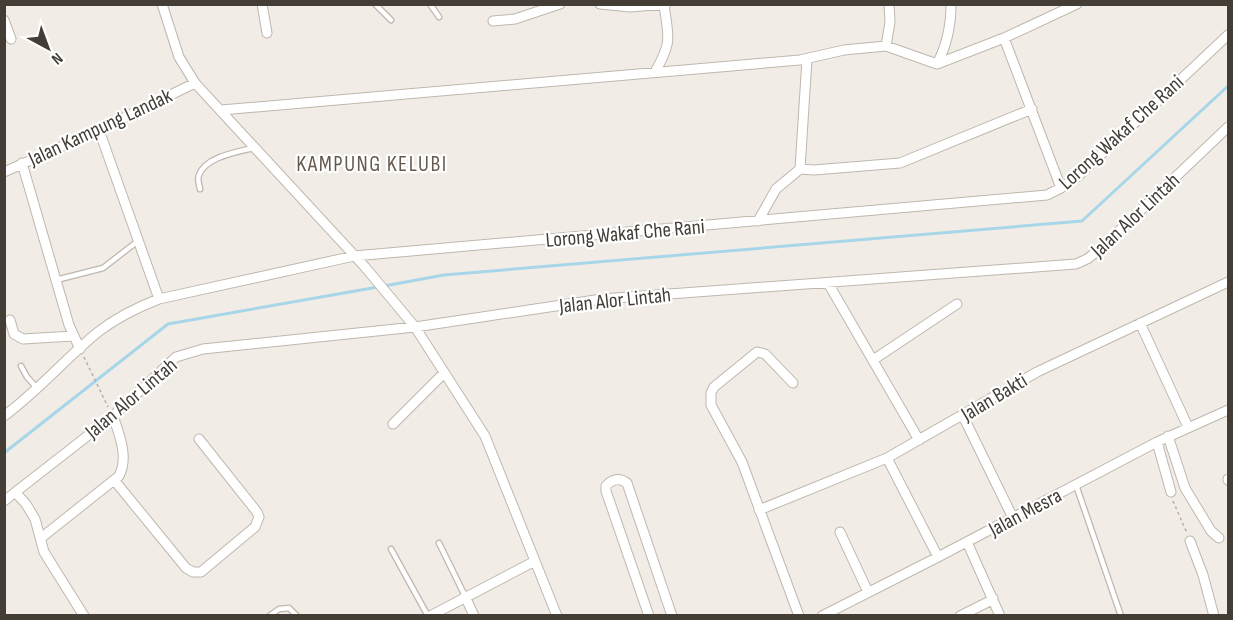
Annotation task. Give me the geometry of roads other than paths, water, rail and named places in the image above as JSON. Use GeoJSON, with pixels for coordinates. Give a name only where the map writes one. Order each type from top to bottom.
{"type":"FeatureCollection","features":[{"type":"Feature","properties":{"kind":"street"},"geometry":{"type":"LineString","coordinates":[[162,4],[179,57],[195,83],[365,267],[416,327],[485,436],[557,615]]}},
{"type":"Feature","properties":{"kind":"street"},"geometry":{"type":"LineString","coordinates":[[262,4],[267,33]]}},
{"type":"Feature","properties":{"kind":"street"},"geometry":{"type":"LineString","coordinates":[[493,21],[515,19],[560,4]]}},
{"type":"Feature","properties":{"kind":"street"},"geometry":{"type":"LineString","coordinates":[[600,4],[630,7],[665,5],[669,42],[667,52],[655,72]]}},
{"type":"Feature","properties":{"kind":"street"},"geometry":{"type":"LineString","coordinates":[[886,46],[890,22],[889,4]]}},
{"type":"Feature","properties":{"kind":"street"},"geometry":{"type":"LineString","coordinates":[[937,64],[947,41],[951,4]]}},
{"type":"Feature","properties":{"kind":"street"},"geometry":{"type":"LineString","coordinates":[[221,110],[807,59],[844,50],[886,46],[937,64],[1004,38],[1077,4]]}},
{"type":"Feature","properties":{"kind":"street"},"geometry":{"type":"LineString","coordinates":[[4,20],[11,39]]}},
{"type":"Feature","properties":{"kind":"street","name":"Lorong Wakaf Che Rani"},"geometry":{"type":"LineString","coordinates":[[4,416],[38,389],[99,331],[135,308],[159,298],[354,256],[1047,195],[1077,177],[1228,34]]}},
{"type":"Feature","properties":{"kind":"street"},"geometry":{"type":"LineString","coordinates":[[1004,38],[1061,188]]}},
{"type":"Feature","properties":{"kind":"street"},"geometry":{"type":"LineString","coordinates":[[800,169],[807,59]]}},
{"type":"Feature","properties":{"kind":"street","name":"Jalan Kampung Landak"},"geometry":{"type":"LineString","coordinates":[[4,172],[99,130],[195,83]]}},
{"type":"Feature","properties":{"kind":"street"},"geometry":{"type":"LineString","coordinates":[[759,222],[776,189],[800,169],[814,170],[900,163],[1032,109]]}},
{"type":"Feature","properties":{"kind":"street","name":"Jalan Alor Lintah"},"geometry":{"type":"LineString","coordinates":[[4,501],[112,416],[176,357],[202,350],[416,327],[602,299],[1076,264],[1099,250],[1228,127]]}},
{"type":"Feature","properties":{"kind":"street"},"geometry":{"type":"LineString","coordinates":[[99,130],[159,298]]}},
{"type":"Feature","properties":{"kind":"street"},"geometry":{"type":"LineString","coordinates":[[22,164],[73,336],[80,349]]}},
{"type":"Feature","properties":{"kind":"street","name":"Jalan Bakti"},"geometry":{"type":"LineString","coordinates":[[759,510],[887,458],[1037,372],[1228,282]]}},
{"type":"Feature","properties":{"kind":"street"},"geometry":{"type":"LineString","coordinates":[[828,283],[920,440]]}},
{"type":"Feature","properties":{"kind":"street"},"geometry":{"type":"LineString","coordinates":[[873,360],[957,304]]}},
{"type":"Feature","properties":{"kind":"street"},"geometry":{"type":"LineString","coordinates":[[10,320],[14,334],[23,339],[73,336]]}},
{"type":"Feature","properties":{"kind":"street"},"geometry":{"type":"LineString","coordinates":[[1140,323],[1188,426]]}},
{"type":"Feature","properties":{"kind":"street"},"geometry":{"type":"LineString","coordinates":[[793,383],[765,354],[757,352],[714,387],[711,393],[711,405],[742,462],[799,615]]}},
{"type":"Feature","properties":{"kind":"street"},"geometry":{"type":"LineString","coordinates":[[393,424],[444,373]]}},
{"type":"Feature","properties":{"kind":"street","name":"Jalan Mesra"},"geometry":{"type":"LineString","coordinates":[[822,615],[968,542],[1156,442],[1228,410]]}},
{"type":"Feature","properties":{"kind":"street"},"geometry":{"type":"LineString","coordinates":[[41,538],[114,480],[122,470],[121,442],[112,416]]}},
{"type":"Feature","properties":{"kind":"street"},"geometry":{"type":"LineString","coordinates":[[963,416],[1013,518]]}},
{"type":"Feature","properties":{"kind":"street"},"geometry":{"type":"LineString","coordinates":[[1168,436],[1185,488],[1209,527],[1219,538]]}},
{"type":"Feature","properties":{"kind":"street"},"geometry":{"type":"LineString","coordinates":[[114,480],[186,568],[193,572],[201,572],[255,527],[259,518],[257,512],[199,439]]}},
{"type":"Feature","properties":{"kind":"street"},"geometry":{"type":"LineString","coordinates":[[1156,442],[1171,492]]}},
{"type":"Feature","properties":{"kind":"street"},"geometry":{"type":"LineString","coordinates":[[887,458],[938,557]]}},
{"type":"Feature","properties":{"kind":"street"},"geometry":{"type":"LineString","coordinates":[[649,615],[606,491],[606,486],[610,481],[617,479],[622,479],[627,483],[672,615]]}},
{"type":"Feature","properties":{"kind":"street"},"geometry":{"type":"LineString","coordinates":[[16,493],[35,519],[44,552],[84,615]]}},
{"type":"Feature","properties":{"kind":"street"},"geometry":{"type":"LineString","coordinates":[[840,532],[868,592]]}},
{"type":"Feature","properties":{"kind":"street"},"geometry":{"type":"LineString","coordinates":[[1190,541],[1203,575],[1214,615]]}},
{"type":"Feature","properties":{"kind":"street"},"geometry":{"type":"LineString","coordinates":[[968,542],[1000,615]]}},
{"type":"Feature","properties":{"kind":"street"},"geometry":{"type":"LineString","coordinates":[[429,615],[535,561]]}},
{"type":"Feature","properties":{"kind":"street"},"geometry":{"type":"LineString","coordinates":[[465,596],[474,615]]}},
{"type":"Feature","properties":{"kind":"street"},"geometry":{"type":"LineString","coordinates":[[960,615],[993,598]]}},
{"type":"Feature","properties":{"kind":"lane"},"geometry":{"type":"LineString","coordinates":[[375,4],[391,20]]}},
{"type":"Feature","properties":{"kind":"lane"},"geometry":{"type":"LineString","coordinates":[[430,4],[439,17]]}},
{"type":"Feature","properties":{"kind":"lane"},"geometry":{"type":"LineString","coordinates":[[200,189],[198,175],[204,166],[233,153],[256,147]]}},
{"type":"Feature","properties":{"kind":"lane"},"geometry":{"type":"LineString","coordinates":[[56,280],[104,268],[138,241]]}},
{"type":"Feature","properties":{"kind":"lane"},"geometry":{"type":"LineString","coordinates":[[21,366],[28,379],[38,389]]}},
{"type":"Feature","properties":{"kind":"lane"},"geometry":{"type":"LineString","coordinates":[[1076,485],[1121,615]]}},
{"type":"Feature","properties":{"kind":"lane"},"geometry":{"type":"LineString","coordinates":[[439,543],[465,596]]}},
{"type":"Feature","properties":{"kind":"lane"},"geometry":{"type":"LineString","coordinates":[[391,549],[429,615]]}},
{"type":"Feature","properties":{"kind":"lane"},"geometry":{"type":"LineString","coordinates":[[269,615],[289,608],[297,615]]}},
{"type":"Feature","properties":{"kind":"waterway"},"geometry":{"type":"LineString","coordinates":[[384,286],[444,275],[1082,221],[1228,86]]}},
{"type":"Feature","properties":{"kind":"waterway"},"geometry":{"type":"LineString","coordinates":[[4,453],[168,324],[378,287]]}},
{"type":"Feature","properties":{"kind":"district","name":"KAMPUNG KELUBI"},"geometry":{"type":"Point","coordinates":[372,163]}}]}
